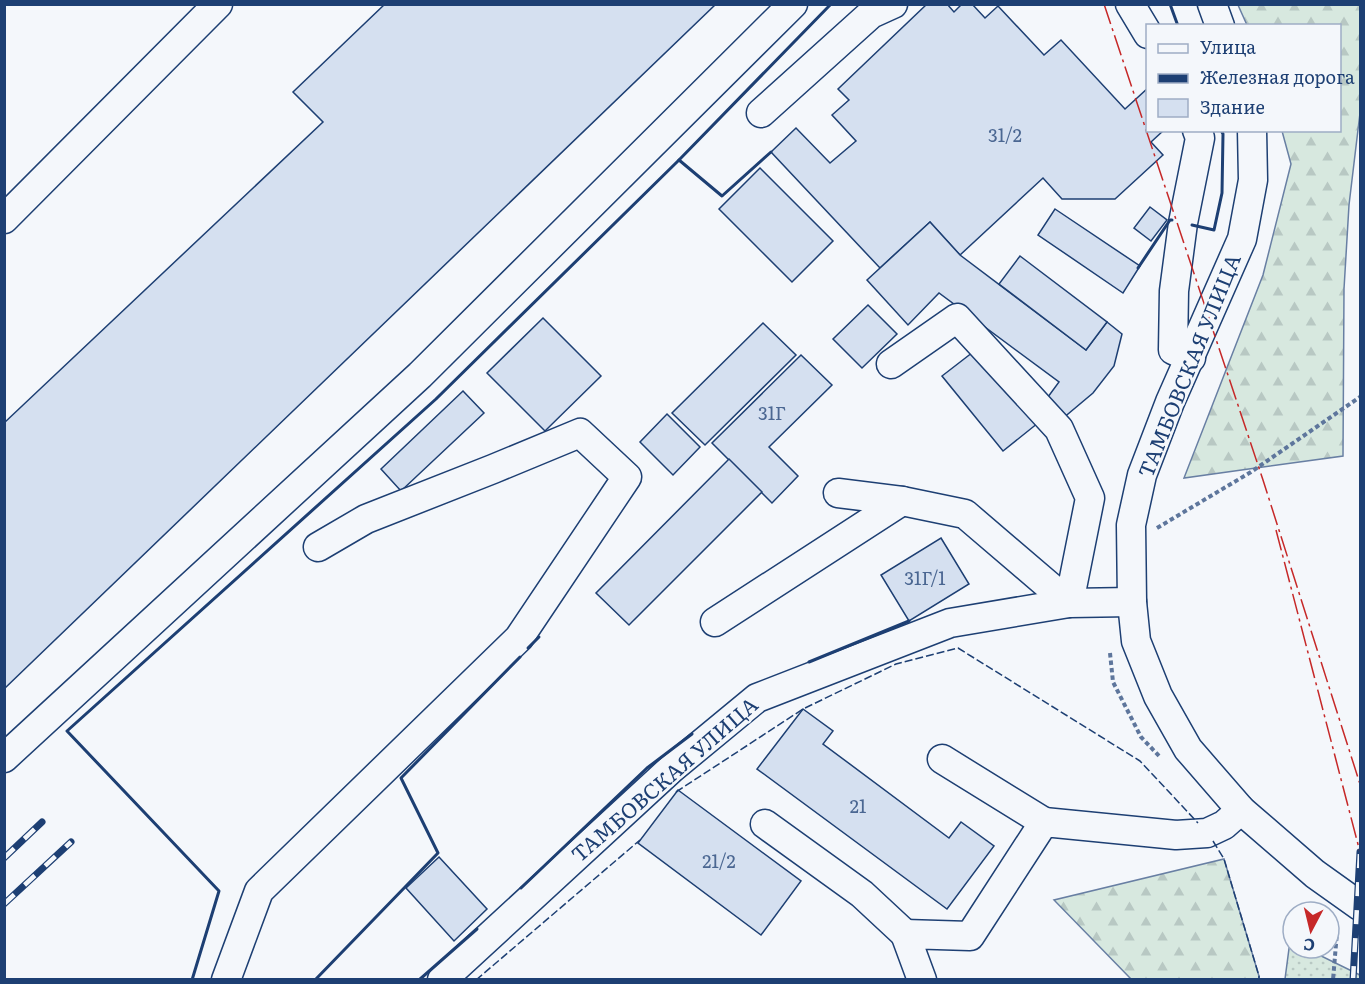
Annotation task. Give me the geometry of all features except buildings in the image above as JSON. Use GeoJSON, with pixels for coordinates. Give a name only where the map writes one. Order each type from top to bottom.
{"type":"FeatureCollection","features":[{"type":"Feature","properties":{"kind":"street"},"geometry":{"type":"LineString","coordinates":[[4,219],[218,4]]}},
{"type":"Feature","properties":{"kind":"street"},"geometry":{"type":"LineString","coordinates":[[4,758],[420,375],[793,4]]}},
{"type":"Feature","properties":{"kind":"street"},"geometry":{"type":"LineString","coordinates":[[761,113],[871,14],[893,4]]}},
{"type":"Feature","properties":{"kind":"street"},"geometry":{"type":"LineString","coordinates":[[1130,4],[1146,31]]}},
{"type":"Feature","properties":{"kind":"street"},"geometry":{"type":"LineString","coordinates":[[1212,4],[1219,24]]}},
{"type":"Feature","properties":{"kind":"street"},"geometry":{"type":"LineString","coordinates":[[1191,358],[1173,351],[1174,291],[1183,223],[1200,138],[1198,132]]}},
{"type":"Feature","properties":{"kind":"street","name":"ТАМБОВСКАЯ УЛИЦА"},"geometry":{"type":"LineString","coordinates":[[1252,132],[1253,180],[1242,239],[1170,402],[1142,475],[1131,525],[1132,602],[1136,641],[1158,696],[1188,749],[1241,810],[1315,874],[1360,906]]}},
{"type":"Feature","properties":{"kind":"street"},"geometry":{"type":"LineString","coordinates":[[838,493],[902,501],[965,514],[1070,603],[1090,498],[1059,429],[957,318],[891,364]]}},
{"type":"Feature","properties":{"kind":"street"},"geometry":{"type":"LineString","coordinates":[[226,980],[259,891],[519,638],[627,477],[580,433],[366,519],[318,547]]}},
{"type":"Feature","properties":{"kind":"street"},"geometry":{"type":"LineString","coordinates":[[715,622],[902,501]]}},
{"type":"Feature","properties":{"kind":"street","name":"ТАМБОВСКАЯ УЛИЦА"},"geometry":{"type":"LineString","coordinates":[[442,980],[671,770],[757,698],[950,623],[1070,603],[1132,602]]}},
{"type":"Feature","properties":{"kind":"street"},"geometry":{"type":"LineString","coordinates":[[942,759],[1044,822],[1186,835],[1207,833],[1224,825],[1241,810]]}},
{"type":"Feature","properties":{"kind":"street"},"geometry":{"type":"LineString","coordinates":[[905,934],[970,936],[1044,822]]}},
{"type":"Feature","properties":{"kind":"street"},"geometry":{"type":"LineString","coordinates":[[765,824],[862,894],[905,934],[922,980]]}},
{"type":"Feature","properties":{"kind":"path"},"geometry":{"type":"LineString","coordinates":[[1155,529],[1251,472],[1360,397]]}},
{"type":"Feature","properties":{"kind":"path"},"geometry":{"type":"LineString","coordinates":[[1109,648],[1113,682],[1141,737],[1164,761]]}},
{"type":"Feature","properties":{"kind":"path"},"geometry":{"type":"LineString","coordinates":[[1333,980],[1335,960]]}},
{"type":"Feature","properties":{"kind":"green space"},"geometry":{"type":"Polygon","coordinates":[[[1238,5],[1360,5],[1360,113],[1349,205],[1344,289],[1343,456],[1184,478],[1263,275],[1291,164],[1282,132],[1341,132],[1341,24],[1247,24],[1238,5]]]}},
{"type":"Feature","properties":{"kind":"green space"},"geometry":{"type":"Polygon","coordinates":[[[1224,859],[1259,979],[1131,979],[1054,900],[1224,859]]]}},
{"type":"Feature","properties":{"kind":"green space"},"geometry":{"type":"Polygon","coordinates":[[[1288,960],[1329,960],[1360,975],[1360,979],[1285,979],[1288,960]]]}},
{"type":"Feature","properties":{"kind":"railway"},"geometry":{"type":"LineString","coordinates":[[4,858],[42,822]]}},
{"type":"Feature","properties":{"kind":"railway"},"geometry":{"type":"LineString","coordinates":[[4,904],[71,842]]}},
{"type":"Feature","properties":{"kind":"railway"},"geometry":{"type":"LineString","coordinates":[[1353,980],[1360,852]]}},
{"type":"Feature","properties":{"kind":"fence"},"geometry":{"type":"LineString","coordinates":[[676,792],[803,709],[896,664],[958,648],[1140,761],[1198,823]]}},
{"type":"Feature","properties":{"kind":"fence"},"geometry":{"type":"LineString","coordinates":[[476,980],[640,840]]}},
{"type":"Feature","properties":{"kind":"fence"},"geometry":{"type":"LineString","coordinates":[[1213,841],[1224,859],[1259,980]]}},
{"type":"Feature","properties":{"kind":"wall"},"geometry":{"type":"LineString","coordinates":[[192,980],[219,891],[67,731],[436,399],[679,160],[831,4]]}},
{"type":"Feature","properties":{"kind":"wall"},"geometry":{"type":"LineString","coordinates":[[1170,4],[1177,24]]}},
{"type":"Feature","properties":{"kind":"wall"},"geometry":{"type":"LineString","coordinates":[[1192,225],[1214,230],[1222,193],[1222,132]]}},
{"type":"Feature","properties":{"kind":"wall"},"geometry":{"type":"LineString","coordinates":[[679,160],[722,196],[771,152]]}},
{"type":"Feature","properties":{"kind":"wall"},"geometry":{"type":"LineString","coordinates":[[1138,268],[1172,220]]}},
{"type":"Feature","properties":{"kind":"wall"},"geometry":{"type":"LineString","coordinates":[[809,662],[909,621]]}},
{"type":"Feature","properties":{"kind":"wall"},"geometry":{"type":"LineString","coordinates":[[528,648],[539,637]]}},
{"type":"Feature","properties":{"kind":"wall"},"geometry":{"type":"LineString","coordinates":[[315,980],[438,853],[401,778],[520,657]]}},
{"type":"Feature","properties":{"kind":"wall"},"geometry":{"type":"LineString","coordinates":[[521,888],[647,768],[692,734]]}},
{"type":"Feature","properties":{"kind":"wall"},"geometry":{"type":"LineString","coordinates":[[419,980],[477,929]]}},
{"type":"Feature","properties":{"kind":"power"},"geometry":{"type":"LineString","coordinates":[[1104,4],[1146,130]]}},
{"type":"Feature","properties":{"kind":"power"},"geometry":{"type":"LineString","coordinates":[[1147,132],[1263,480],[1360,784]]}},
{"type":"Feature","properties":{"kind":"power"},"geometry":{"type":"LineString","coordinates":[[1276,530],[1360,852]]}}]}
